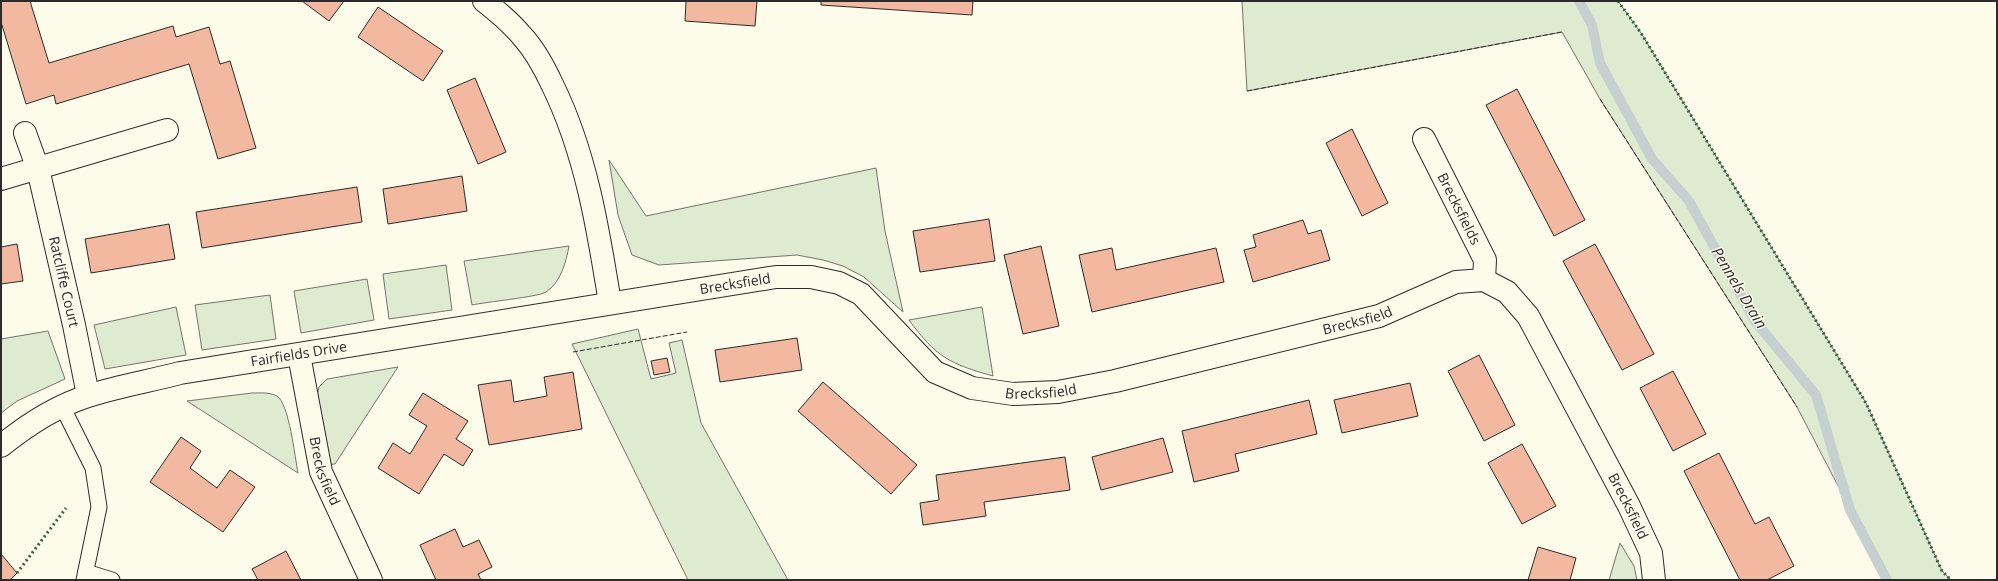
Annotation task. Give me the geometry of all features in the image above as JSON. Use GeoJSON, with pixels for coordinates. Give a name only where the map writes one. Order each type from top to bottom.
{"type":"FeatureCollection","features":[{"type":"Feature","properties":{"kind":"street"},"geometry":{"type":"LineString","coordinates":[[484,1],[523,36],[541,62],[560,99],[590,190],[610,303]]}},
{"type":"Feature","properties":{"kind":"street"},"geometry":{"type":"LineString","coordinates":[[1,179],[167,130]]}},
{"type":"Feature","properties":{"kind":"street","name":"Ratcliffe Court"},"geometry":{"type":"LineString","coordinates":[[25,133],[38,169],[74,324],[88,396]]}},
{"type":"Feature","properties":{"kind":"street","name":"Brecksfields"},"geometry":{"type":"LineString","coordinates":[[1424,139],[1485,260],[1484,280]]}},
{"type":"Feature","properties":{"kind":"street","name":"Brecksfield"},"geometry":{"type":"LineString","coordinates":[[610,303],[776,277],[811,277],[839,283],[861,294],[935,372],[972,388],[1013,394],[1058,392],[1122,379],[1379,316],[1456,282],[1484,280],[1507,292],[1528,316],[1645,539],[1651,553],[1654,580]]}},
{"type":"Feature","properties":{"kind":"street","name":"Fairfields Drive"},"geometry":{"type":"LineString","coordinates":[[1,446],[20,430],[62,406],[88,396],[180,373],[299,355],[610,303]]}},
{"type":"Feature","properties":{"kind":"street","name":"Brecksfield"},"geometry":{"type":"LineString","coordinates":[[299,355],[321,472],[371,580]]}},
{"type":"Feature","properties":{"kind":"lane"},"geometry":{"type":"LineString","coordinates":[[62,406],[93,468],[99,506],[85,576],[112,580]]}},
{"type":"Feature","properties":{"kind":"green space"},"geometry":{"type":"Polygon","coordinates":[[[1242,1],[1618,1],[1641,33],[1866,403],[1942,571],[1951,580],[1887,580],[1797,407],[1600,99],[1562,32],[1247,91],[1242,1]]]}},
{"type":"Feature","properties":{"kind":"green space"},"geometry":{"type":"Polygon","coordinates":[[[609,160],[646,216],[876,168],[885,231],[903,312],[864,277],[843,266],[823,260],[797,255],[659,265],[632,255],[618,215],[609,160]]]}},
{"type":"Feature","properties":{"kind":"green space"},"geometry":{"type":"Polygon","coordinates":[[[569,246],[562,271],[556,283],[546,292],[533,296],[472,305],[464,261],[569,246]]]}},
{"type":"Feature","properties":{"kind":"green space"},"geometry":{"type":"Polygon","coordinates":[[[446,265],[452,310],[389,319],[383,274],[446,265]]]}},
{"type":"Feature","properties":{"kind":"green space"},"geometry":{"type":"Polygon","coordinates":[[[367,279],[374,320],[301,333],[294,291],[367,279]]]}},
{"type":"Feature","properties":{"kind":"green space"},"geometry":{"type":"Polygon","coordinates":[[[270,295],[276,339],[202,350],[195,305],[270,295]]]}},
{"type":"Feature","properties":{"kind":"green space"},"geometry":{"type":"Polygon","coordinates":[[[176,307],[186,355],[105,369],[94,325],[176,307]]]}},
{"type":"Feature","properties":{"kind":"green space"},"geometry":{"type":"Polygon","coordinates":[[[982,307],[993,376],[955,363],[936,351],[927,343],[909,320],[982,307]]]}},
{"type":"Feature","properties":{"kind":"green space"},"geometry":{"type":"Polygon","coordinates":[[[638,329],[651,379],[676,373],[669,343],[682,340],[701,423],[788,580],[688,580],[572,344],[638,329]]]}},
{"type":"Feature","properties":{"kind":"green space"},"geometry":{"type":"Polygon","coordinates":[[[48,331],[65,379],[17,401],[1,413],[1,339],[48,331]]]}},
{"type":"Feature","properties":{"kind":"green space"},"geometry":{"type":"Polygon","coordinates":[[[398,367],[335,464],[324,465],[316,400],[319,387],[327,379],[398,367]]]}},
{"type":"Feature","properties":{"kind":"green space"},"geometry":{"type":"Polygon","coordinates":[[[252,393],[271,394],[277,396],[281,401],[288,419],[298,473],[187,401],[252,393]]]}},
{"type":"Feature","properties":{"kind":"green space"},"geometry":{"type":"Polygon","coordinates":[[[1620,543],[1634,566],[1637,580],[1609,580],[1620,543]]]}},
{"type":"Feature","properties":{"kind":"building"},"geometry":{"type":"Polygon","coordinates":[[[1,1],[30,1],[49,63],[173,26],[176,37],[209,27],[220,64],[230,61],[256,148],[218,159],[189,64],[56,104],[54,95],[26,104],[1,22],[1,1]]]}},
{"type":"Feature","properties":{"kind":"building"},"geometry":{"type":"Polygon","coordinates":[[[302,1],[344,1],[329,21],[302,1]]]}},
{"type":"Feature","properties":{"kind":"building"},"geometry":{"type":"Polygon","coordinates":[[[686,1],[757,1],[755,26],[685,21],[686,1]]]}},
{"type":"Feature","properties":{"kind":"building"},"geometry":{"type":"Polygon","coordinates":[[[821,1],[973,1],[972,15],[821,5],[821,1]]]}},
{"type":"Feature","properties":{"kind":"building"},"geometry":{"type":"Polygon","coordinates":[[[378,7],[443,51],[423,81],[358,37],[378,7]]]}},
{"type":"Feature","properties":{"kind":"building"},"geometry":{"type":"Polygon","coordinates":[[[475,78],[506,152],[478,164],[447,90],[475,78]]]}},
{"type":"Feature","properties":{"kind":"building"},"geometry":{"type":"Polygon","coordinates":[[[1517,89],[1585,220],[1554,236],[1486,105],[1517,89]]]}},
{"type":"Feature","properties":{"kind":"building"},"geometry":{"type":"Polygon","coordinates":[[[1352,129],[1388,203],[1362,216],[1326,143],[1352,129]]]}},
{"type":"Feature","properties":{"kind":"building"},"geometry":{"type":"Polygon","coordinates":[[[462,176],[467,211],[388,224],[383,189],[462,176]]]}},
{"type":"Feature","properties":{"kind":"building"},"geometry":{"type":"Polygon","coordinates":[[[357,187],[362,222],[202,248],[196,212],[357,187]]]}},
{"type":"Feature","properties":{"kind":"building"},"geometry":{"type":"Polygon","coordinates":[[[989,219],[995,261],[920,272],[913,231],[989,219]]]}},
{"type":"Feature","properties":{"kind":"building"},"geometry":{"type":"Polygon","coordinates":[[[1303,220],[1308,234],[1321,230],[1330,260],[1253,282],[1244,250],[1256,247],[1253,235],[1303,220]]]}},
{"type":"Feature","properties":{"kind":"building"},"geometry":{"type":"Polygon","coordinates":[[[169,224],[175,259],[91,273],[85,239],[169,224]]]}},
{"type":"Feature","properties":{"kind":"building"},"geometry":{"type":"Polygon","coordinates":[[[17,244],[23,281],[1,284],[1,247],[17,244]]]}},
{"type":"Feature","properties":{"kind":"building"},"geometry":{"type":"Polygon","coordinates":[[[1595,244],[1654,354],[1622,370],[1563,261],[1595,244]]]}},
{"type":"Feature","properties":{"kind":"building"},"geometry":{"type":"Polygon","coordinates":[[[1041,246],[1059,326],[1023,334],[1004,255],[1041,246]]]}},
{"type":"Feature","properties":{"kind":"building"},"geometry":{"type":"Polygon","coordinates":[[[1112,248],[1116,270],[1216,248],[1224,282],[1092,312],[1079,255],[1112,248]]]}},
{"type":"Feature","properties":{"kind":"building"},"geometry":{"type":"Polygon","coordinates":[[[797,338],[802,370],[720,382],[715,350],[797,338]]]}},
{"type":"Feature","properties":{"kind":"building"},"geometry":{"type":"Polygon","coordinates":[[[1479,355],[1515,425],[1484,441],[1448,371],[1479,355]]]}},
{"type":"Feature","properties":{"kind":"building"},"geometry":{"type":"Polygon","coordinates":[[[667,358],[670,372],[654,375],[651,361],[667,358]]]}},
{"type":"Feature","properties":{"kind":"building"},"geometry":{"type":"Polygon","coordinates":[[[1673,371],[1706,434],[1673,451],[1640,388],[1673,371]]]}},
{"type":"Feature","properties":{"kind":"building"},"geometry":{"type":"Polygon","coordinates":[[[573,372],[582,429],[489,445],[478,385],[511,380],[514,402],[547,396],[544,377],[573,372]]]}},
{"type":"Feature","properties":{"kind":"building"},"geometry":{"type":"Polygon","coordinates":[[[823,382],[917,465],[891,494],[798,411],[823,382]]]}},
{"type":"Feature","properties":{"kind":"building"},"geometry":{"type":"Polygon","coordinates":[[[1410,383],[1418,416],[1342,433],[1334,400],[1410,383]]]}},
{"type":"Feature","properties":{"kind":"building"},"geometry":{"type":"Polygon","coordinates":[[[423,393],[468,421],[456,439],[473,450],[463,466],[444,454],[419,494],[378,468],[393,443],[410,454],[427,426],[409,415],[423,393]]]}},
{"type":"Feature","properties":{"kind":"building"},"geometry":{"type":"Polygon","coordinates":[[[1309,400],[1317,434],[1235,454],[1239,471],[1194,482],[1182,431],[1309,400]]]}},
{"type":"Feature","properties":{"kind":"building"},"geometry":{"type":"Polygon","coordinates":[[[181,437],[201,451],[190,468],[217,488],[230,470],[255,487],[223,532],[150,482],[181,437]]]}},
{"type":"Feature","properties":{"kind":"building"},"geometry":{"type":"Polygon","coordinates":[[[1163,438],[1173,472],[1101,490],[1092,457],[1163,438]]]}},
{"type":"Feature","properties":{"kind":"building"},"geometry":{"type":"Polygon","coordinates":[[[1522,444],[1556,506],[1522,524],[1488,463],[1522,444]]]}},
{"type":"Feature","properties":{"kind":"building"},"geometry":{"type":"Polygon","coordinates":[[[1719,453],[1755,524],[1769,517],[1794,566],[1767,580],[1740,580],[1684,471],[1719,453]]]}},
{"type":"Feature","properties":{"kind":"building"},"geometry":{"type":"Polygon","coordinates":[[[1065,457],[1070,490],[984,502],[986,516],[923,525],[920,503],[939,500],[936,475],[1065,457]]]}},
{"type":"Feature","properties":{"kind":"building"},"geometry":{"type":"Polygon","coordinates":[[[455,529],[463,547],[479,540],[492,567],[478,574],[481,580],[436,580],[420,545],[455,529]]]}},
{"type":"Feature","properties":{"kind":"building"},"geometry":{"type":"Polygon","coordinates":[[[1538,547],[1576,558],[1570,580],[1528,580],[1538,547]]]}},
{"type":"Feature","properties":{"kind":"building"},"geometry":{"type":"Polygon","coordinates":[[[286,551],[301,580],[258,580],[252,569],[286,551]]]}},
{"type":"Feature","properties":{"kind":"building"},"geometry":{"type":"Polygon","coordinates":[[[1,554],[17,573],[10,580],[1,580],[1,554]]]}},
{"type":"Feature","properties":{"kind":"waterway","name":"Pennels Drain"},"geometry":{"type":"LineString","coordinates":[[1579,1],[1592,25],[1600,63],[1652,159],[1689,201],[1755,321],[1816,395],[1850,510],[1887,580]]}},
{"type":"Feature","properties":{"kind":"hedge"},"geometry":{"type":"LineString","coordinates":[[1618,1],[1641,33],[1866,403],[1942,571],[1951,580]]}},
{"type":"Feature","properties":{"kind":"hedge"},"geometry":{"type":"LineString","coordinates":[[17,573],[66,508]]}},
{"type":"Feature","properties":{"kind":"fence"},"geometry":{"type":"LineString","coordinates":[[1247,91],[1562,32]]}},
{"type":"Feature","properties":{"kind":"fence"},"geometry":{"type":"LineString","coordinates":[[1600,99],[1797,407]]}},
{"type":"Feature","properties":{"kind":"fence"},"geometry":{"type":"LineString","coordinates":[[573,352],[687,332]]}}]}
